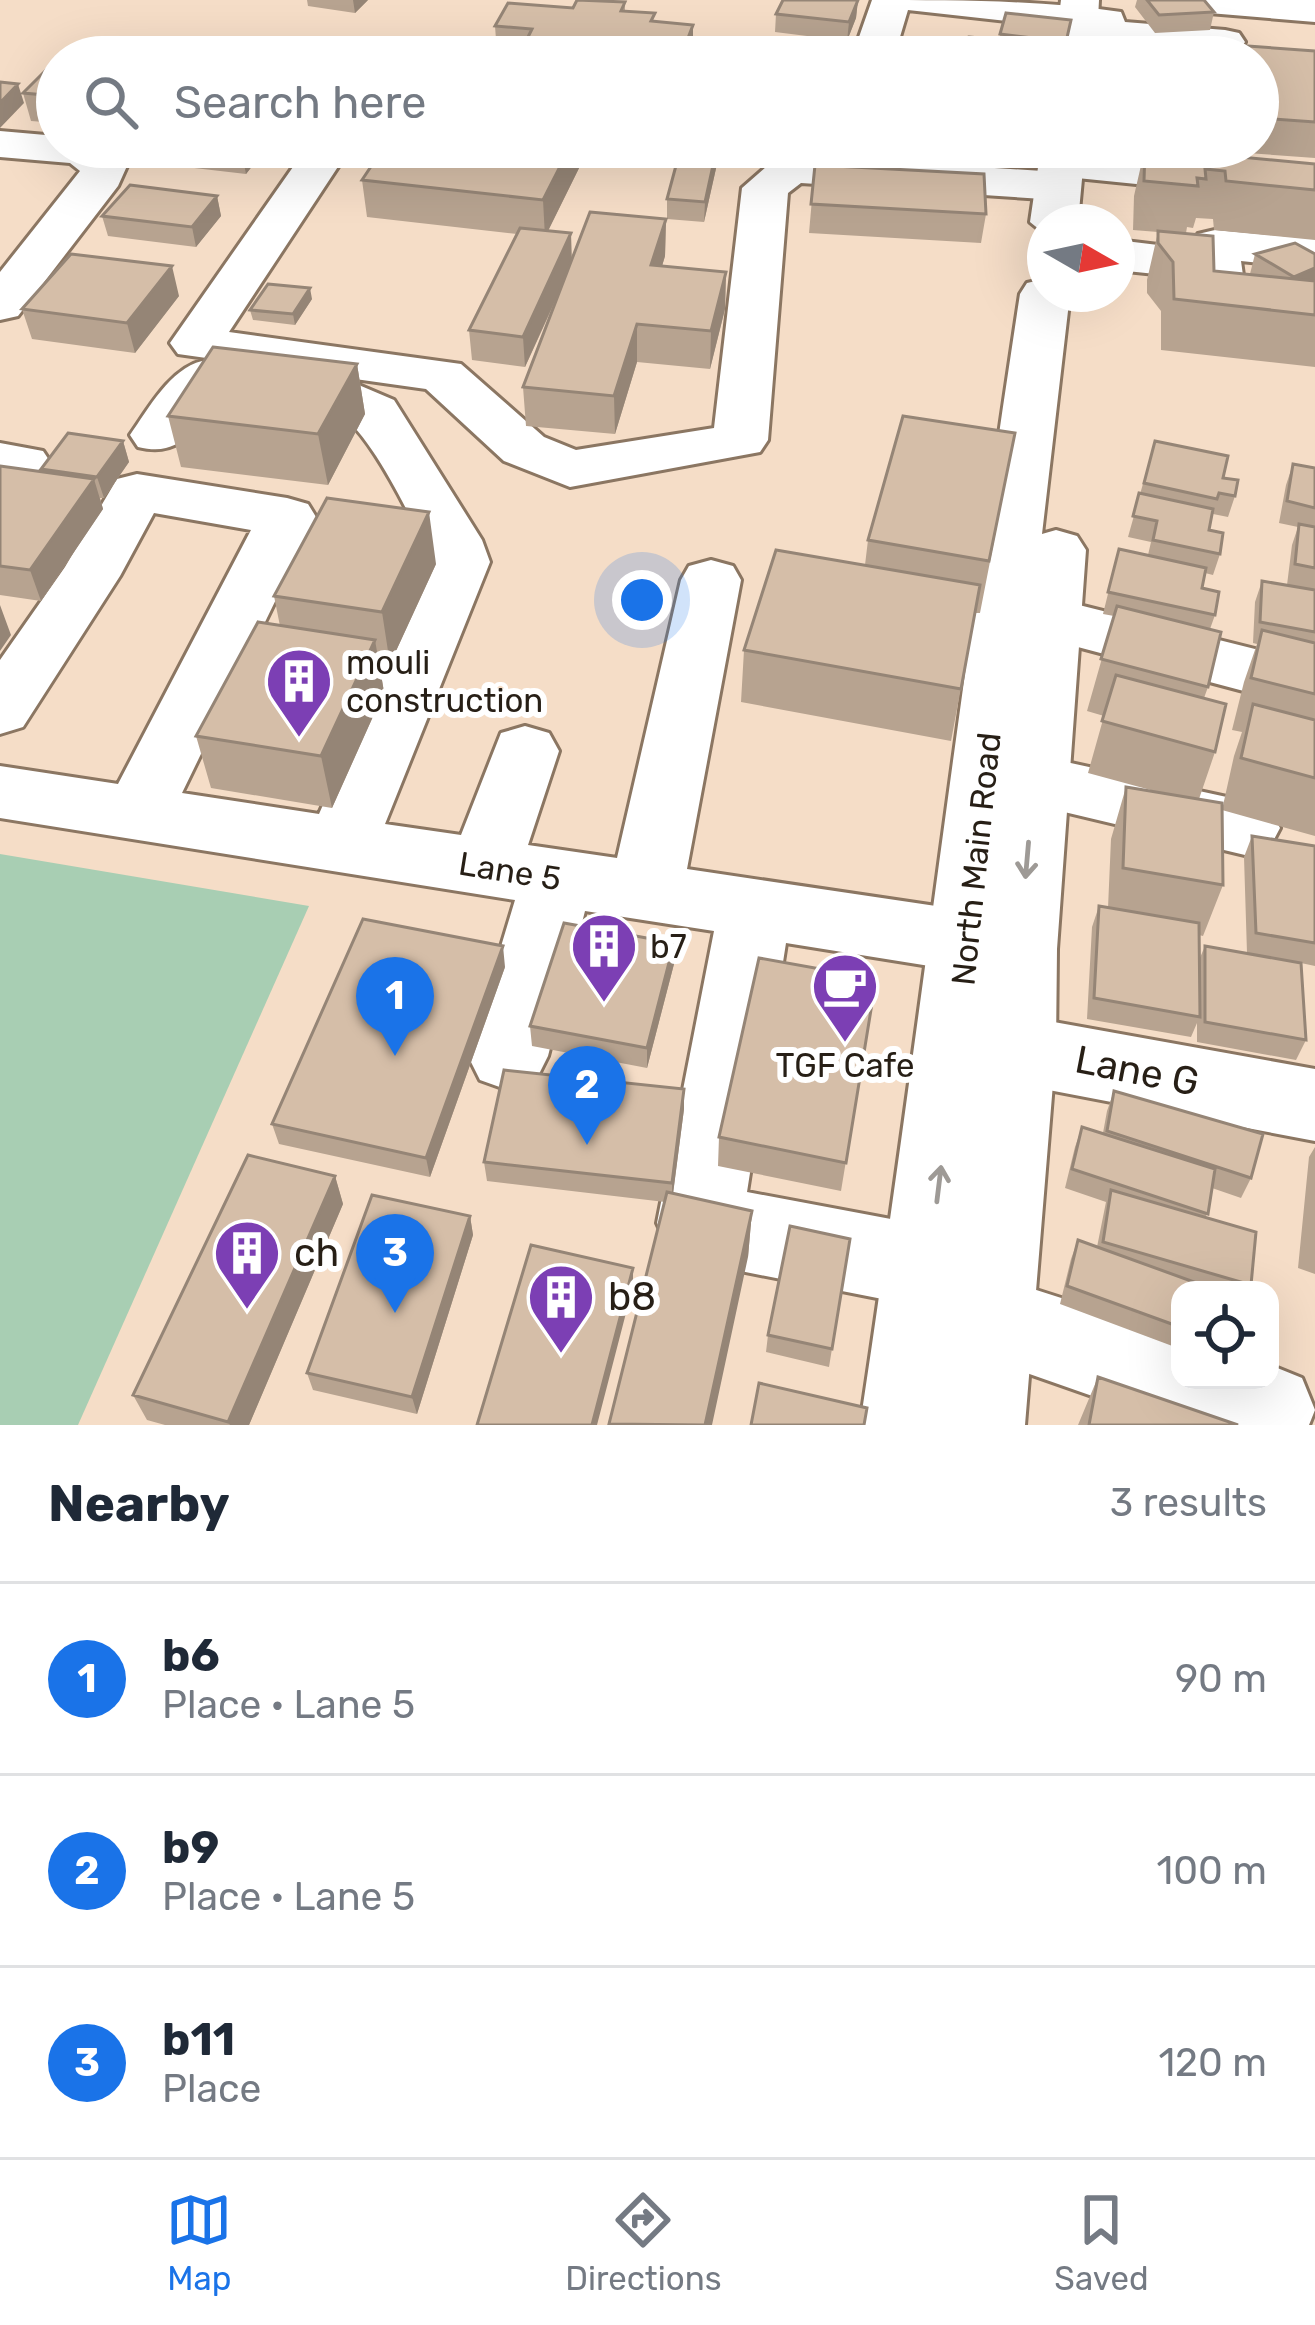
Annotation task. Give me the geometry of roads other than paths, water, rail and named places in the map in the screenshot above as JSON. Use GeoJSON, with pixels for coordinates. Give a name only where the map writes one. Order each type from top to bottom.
{"type":"FeatureCollection","features":[{"type":"Feature","properties":{"kind":"street"},"geometry":{"type":"LineString","coordinates":[[880,36],[891,0]]}},
{"type":"Feature","properties":{"kind":"street"},"geometry":{"type":"LineString","coordinates":[[915,0],[1171,36]]}},
{"type":"Feature","properties":{"kind":"street"},"geometry":{"type":"LineString","coordinates":[[1197,0],[1315,10]]}},
{"type":"Feature","properties":{"kind":"street"},"geometry":{"type":"LineString","coordinates":[[0,145],[36,148]]}},
{"type":"Feature","properties":{"kind":"street"},"geometry":{"type":"LineString","coordinates":[[0,305],[103,176],[104,168]]}},
{"type":"Feature","properties":{"kind":"street"},"geometry":{"type":"LineString","coordinates":[[314,168],[196,343],[442,375],[524,448],[570,470],[740,440],[765,188],[781,168]]}},
{"type":"Feature","properties":{"kind":"street"},"geometry":{"type":"LineString","coordinates":[[998,168],[1071,173],[1122,168]]}},
{"type":"Feature","properties":{"kind":"street"},"geometry":{"type":"LineString","coordinates":[[1214,168],[1315,188]]}},
{"type":"Feature","properties":{"kind":"street"},"geometry":{"type":"LineString","coordinates":[[1071,173],[1082,204]]}},
{"type":"Feature","properties":{"kind":"street"},"geometry":{"type":"LineString","coordinates":[[1315,254],[1215,244],[1214,266],[1222,310],[1315,320]]}},
{"type":"Feature","properties":{"kind":"street"},"geometry":{"type":"LineString","coordinates":[[1135,257],[1214,266]]}},
{"type":"Feature","properties":{"kind":"street","name":"North Main Road"},"geometry":{"type":"LineString","coordinates":[[908,1425],[958,1293],[987,1043],[993,945],[998,622],[1043,312]]}},
{"type":"Feature","properties":{"kind":"street","name":"North Main Road"},"geometry":{"type":"LineString","coordinates":[[993,945],[1034,781],[998,622],[1077,312]]}},
{"type":"Feature","properties":{"kind":"street"},"geometry":{"type":"LineString","coordinates":[[158,435],[202,377],[347,396],[375,412],[452,540],[460,562],[341,844]]}},
{"type":"Feature","properties":{"kind":"street"},"geometry":{"type":"LineString","coordinates":[[0,710],[90,576],[137,492],[286,517],[136,813]]}},
{"type":"Feature","properties":{"kind":"street"},"geometry":{"type":"LineString","coordinates":[[646,891],[744,587]]}},
{"type":"Feature","properties":{"kind":"street"},"geometry":{"type":"LineString","coordinates":[[998,622],[1315,687]]}},
{"type":"Feature","properties":{"kind":"street"},"geometry":{"type":"LineString","coordinates":[[485,867],[525,751]]}},
{"type":"Feature","properties":{"kind":"street"},"geometry":{"type":"LineString","coordinates":[[1034,781],[1245,828]]}},
{"type":"Feature","properties":{"kind":"street","name":"Lane 5"},"geometry":{"type":"LineString","coordinates":[[0,792],[993,945]]}},
{"type":"Feature","properties":{"kind":"street"},"geometry":{"type":"LineString","coordinates":[[508,1056],[558,878]]}},
{"type":"Feature","properties":{"kind":"street"},"geometry":{"type":"LineString","coordinates":[[755,908],[700,1223],[958,1293],[1269,1412]]}},
{"type":"Feature","properties":{"kind":"street","name":"Lane G"},"geometry":{"type":"LineString","coordinates":[[987,1043],[1315,1105]]}},
{"type":"Feature","properties":{"kind":"street","name":"North Main Road"},"geometry":{"type":"LineString","coordinates":[[958,1293],[978,1425]]}},
{"type":"Feature","properties":{"kind":"place","name":"mouli construction"},"geometry":{"type":"Point","coordinates":[299,740]}},
{"type":"Feature","properties":{"kind":"place","name":"b7"},"geometry":{"type":"Point","coordinates":[604,1005]}},
{"type":"Feature","properties":{"kind":"place","name":"TGF Cafe"},"geometry":{"type":"Point","coordinates":[845,1045]}},
{"type":"Feature","properties":{"kind":"place","name":"b6"},"geometry":{"type":"Point","coordinates":[395,1056]}},
{"type":"Feature","properties":{"kind":"place","name":"b9"},"geometry":{"type":"Point","coordinates":[587,1145]}},
{"type":"Feature","properties":{"kind":"place","name":"ch"},"geometry":{"type":"Point","coordinates":[247,1312]}},
{"type":"Feature","properties":{"kind":"place","name":"b11"},"geometry":{"type":"Point","coordinates":[395,1313]}},
{"type":"Feature","properties":{"kind":"place","name":"b8"},"geometry":{"type":"Point","coordinates":[561,1356]}}]}
